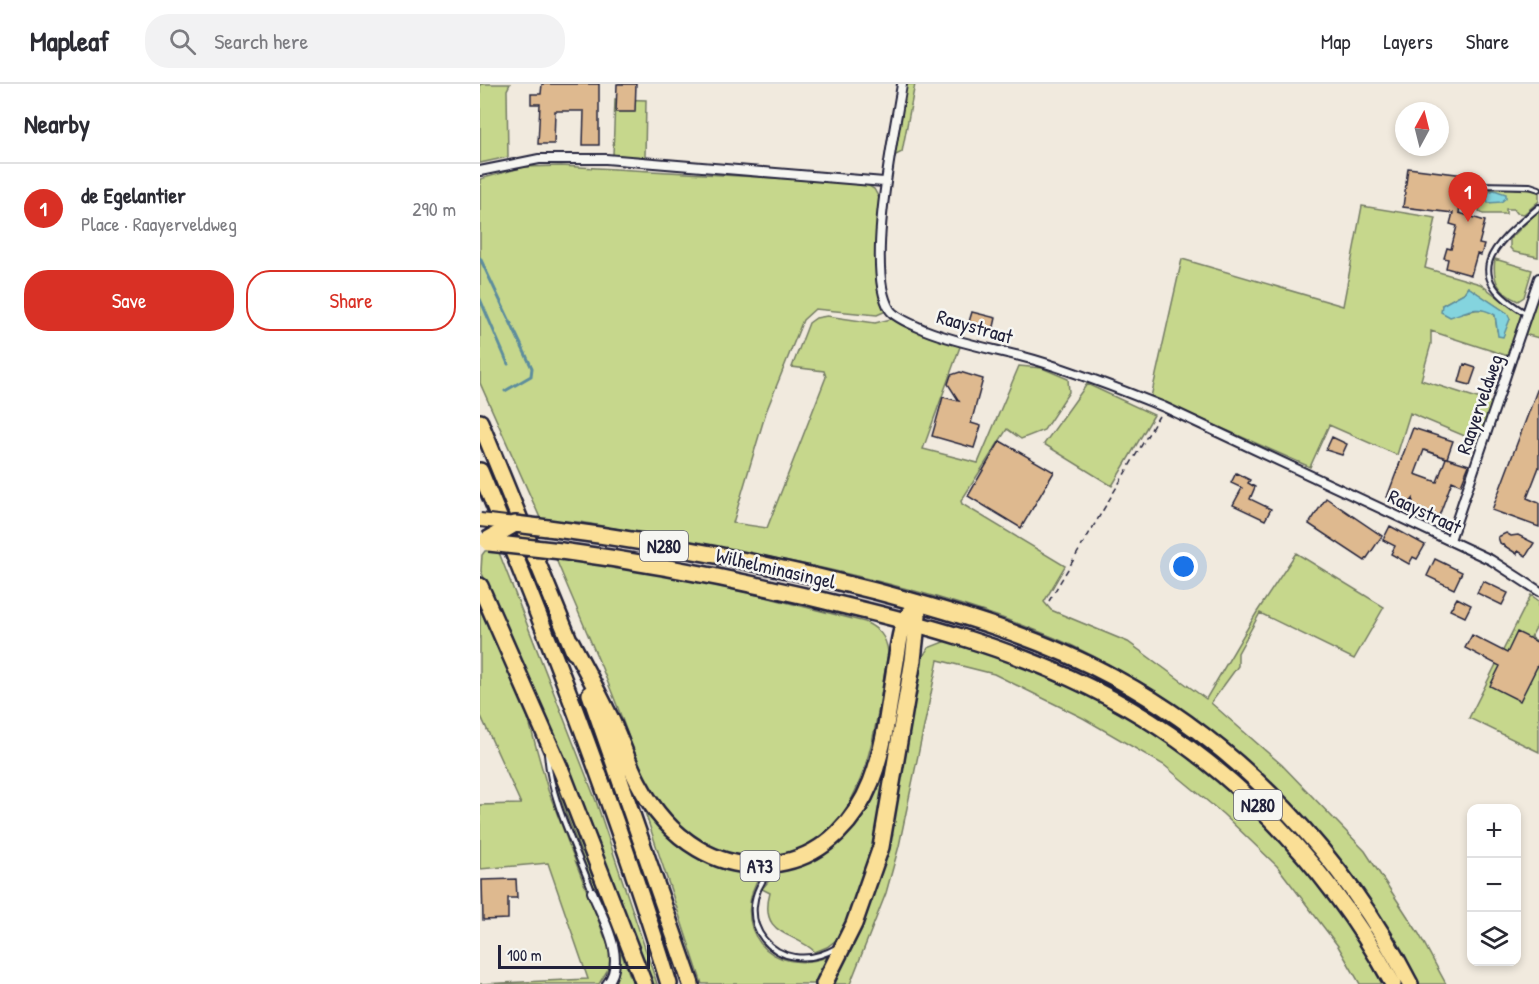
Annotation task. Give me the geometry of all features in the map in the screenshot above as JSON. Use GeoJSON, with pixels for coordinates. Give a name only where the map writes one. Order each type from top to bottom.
{"type":"FeatureCollection","features":[{"type":"Feature","properties":{"kind":"highway","name":"A73"},"geometry":{"type":"LineString","coordinates":[[480,422],[571,642],[629,801],[691,984]]}},
{"type":"Feature","properties":{"kind":"highway"},"geometry":{"type":"LineString","coordinates":[[480,471],[598,773],[669,984]]}},
{"type":"Feature","properties":{"kind":"highway"},"geometry":{"type":"LineString","coordinates":[[484,543],[515,524]]}},
{"type":"Feature","properties":{"kind":"highway","name":"Wilhelminasingel"},"geometry":{"type":"LineString","coordinates":[[515,524],[552,528],[764,564],[917,602]]}},
{"type":"Feature","properties":{"kind":"highway","name":"Wilhelminasingel"},"geometry":{"type":"LineString","coordinates":[[484,543],[561,551],[717,576],[912,622]]}},
{"type":"Feature","properties":{"kind":"highway"},"geometry":{"type":"LineString","coordinates":[[480,586],[545,732],[644,984]]}},
{"type":"Feature","properties":{"kind":"highway","name":"A73"},"geometry":{"type":"LineString","coordinates":[[571,642],[608,712],[638,781],[666,824],[693,847],[715,858],[748,865],[777,864],[801,857],[828,842],[848,823],[862,800],[881,746],[917,602]]}},
{"type":"Feature","properties":{"kind":"highway","name":"N280"},"geometry":{"type":"LineString","coordinates":[[917,602],[1002,628],[1064,652],[1117,678],[1200,735],[1272,797],[1328,857],[1371,915],[1410,984]]}},
{"type":"Feature","properties":{"kind":"highway","name":"A73"},"geometry":{"type":"LineString","coordinates":[[824,984],[846,941],[875,865],[886,826],[912,622]]}},
{"type":"Feature","properties":{"kind":"highway","name":"N280"},"geometry":{"type":"LineString","coordinates":[[912,622],[1010,654],[1072,679],[1132,710],[1211,764],[1262,809],[1315,867],[1356,923],[1393,984]]}},
{"type":"Feature","properties":{"kind":"main road","name":"Wilhelminasingel"},"geometry":{"type":"LineString","coordinates":[[480,520],[515,524]]}},
{"type":"Feature","properties":{"kind":"street"},"geometry":{"type":"LineString","coordinates":[[480,171],[539,159],[606,159],[884,182],[902,84]]}},
{"type":"Feature","properties":{"kind":"street","name":"Raaystraat"},"geometry":{"type":"LineString","coordinates":[[884,182],[881,260],[884,298],[891,312],[926,330],[1109,384],[1164,407],[1491,560],[1539,591]]}},
{"type":"Feature","properties":{"kind":"street","name":"Raayerveldweg"},"geometry":{"type":"LineString","coordinates":[[1450,540],[1539,278]]}},
{"type":"Feature","properties":{"kind":"street"},"geometry":{"type":"LineString","coordinates":[[592,892],[614,950],[616,967],[607,984]]}},
{"type":"Feature","properties":{"kind":"lane"},"geometry":{"type":"LineString","coordinates":[[1474,206],[1479,185],[1530,186],[1539,189]]}},
{"type":"Feature","properties":{"kind":"lane"},"geometry":{"type":"LineString","coordinates":[[1527,314],[1494,291],[1488,279],[1488,262],[1520,223],[1539,207]]}},
{"type":"Feature","properties":{"kind":"lane"},"geometry":{"type":"LineString","coordinates":[[545,732],[548,770],[592,892]]}},
{"type":"Feature","properties":{"kind":"lane"},"geometry":{"type":"LineString","coordinates":[[777,864],[759,885],[754,899],[755,922],[765,942],[780,953],[801,959],[824,955],[846,941]]}},
{"type":"Feature","properties":{"kind":"path"},"geometry":{"type":"LineString","coordinates":[[1049,601],[1164,407]]}},
{"type":"Feature","properties":{"kind":"green space"},"geometry":{"type":"Polygon","coordinates":[[[480,84],[510,84],[507,90],[508,157],[480,163],[480,84]]]}},
{"type":"Feature","properties":{"kind":"green space"},"geometry":{"type":"Polygon","coordinates":[[[906,84],[915,84],[902,152],[894,156],[906,84]]]}},
{"type":"Feature","properties":{"kind":"green space"},"geometry":{"type":"Polygon","coordinates":[[[615,99],[646,100],[645,157],[613,155],[615,99]]]}},
{"type":"Feature","properties":{"kind":"green space"},"geometry":{"type":"Polygon","coordinates":[[[561,166],[864,183],[874,189],[880,200],[879,283],[886,311],[877,315],[815,309],[803,320],[766,412],[733,523],[767,528],[826,377],[824,371],[792,367],[809,323],[816,318],[827,316],[875,323],[891,319],[961,344],[923,449],[978,463],[1019,366],[1042,368],[1068,379],[1069,392],[1044,430],[1021,439],[1007,429],[961,501],[962,504],[1065,566],[1044,602],[1051,610],[1128,642],[1206,699],[1257,612],[1296,553],[1384,607],[1354,659],[1260,613],[1238,653],[1238,666],[1211,703],[1282,765],[1365,851],[1419,934],[1446,984],[1420,984],[1378,915],[1344,866],[1302,817],[1234,752],[1157,694],[1075,647],[980,610],[867,579],[753,554],[580,522],[541,520],[480,383],[480,179],[524,167],[561,166]]]}},
{"type":"Feature","properties":{"kind":"green space"},"geometry":{"type":"Polygon","coordinates":[[[1497,187],[1539,191],[1539,201],[1524,214],[1517,213],[1514,209],[1506,209],[1506,214],[1483,214],[1479,211],[1485,192],[1497,187]]]}},
{"type":"Feature","properties":{"kind":"green space"},"geometry":{"type":"Polygon","coordinates":[[[1362,206],[1436,218],[1425,268],[1480,284],[1522,315],[1508,356],[1431,331],[1431,344],[1421,380],[1493,403],[1479,442],[1410,413],[1397,455],[1329,425],[1310,467],[1151,397],[1182,259],[1343,306],[1362,206]],[[1468,287],[1464,293],[1442,305],[1456,312],[1483,310],[1489,312],[1495,315],[1497,330],[1510,319],[1507,313],[1468,287]]]}},
{"type":"Feature","properties":{"kind":"green space"},"geometry":{"type":"Polygon","coordinates":[[[1539,210],[1538,257],[1514,252],[1510,248],[1510,239],[1539,210]]]}},
{"type":"Feature","properties":{"kind":"green space"},"geometry":{"type":"Polygon","coordinates":[[[1495,259],[1532,270],[1524,297],[1518,301],[1506,294],[1498,284],[1495,259]]]}},
{"type":"Feature","properties":{"kind":"green space"},"geometry":{"type":"Polygon","coordinates":[[[1539,289],[1539,338],[1524,334],[1539,289]]]}},
{"type":"Feature","properties":{"kind":"green space"},"geometry":{"type":"Polygon","coordinates":[[[1087,384],[1154,415],[1112,486],[1044,444],[1087,384]]]}},
{"type":"Feature","properties":{"kind":"green space"},"geometry":{"type":"Polygon","coordinates":[[[498,550],[596,801],[657,984],[648,984],[586,811],[481,571],[482,555],[485,551],[498,550]]]}},
{"type":"Feature","properties":{"kind":"green space"},"geometry":{"type":"Polygon","coordinates":[[[555,557],[670,573],[865,622],[878,630],[884,637],[888,652],[877,720],[869,755],[857,788],[841,817],[818,839],[788,853],[750,857],[724,852],[700,842],[670,817],[654,796],[642,771],[555,557]]]}},
{"type":"Feature","properties":{"kind":"green space"},"geometry":{"type":"Polygon","coordinates":[[[1531,595],[1539,601],[1539,622],[1531,637],[1537,641],[1539,638],[1539,752],[1469,718],[1531,595]]]}},
{"type":"Feature","properties":{"kind":"green space"},"geometry":{"type":"Polygon","coordinates":[[[480,609],[525,707],[548,790],[610,951],[610,966],[599,984],[480,984],[588,979],[548,863],[480,869],[480,805],[521,804],[480,714],[480,609]]]}},
{"type":"Feature","properties":{"kind":"green space"},"geometry":{"type":"Polygon","coordinates":[[[946,641],[967,645],[1007,659],[1094,699],[1145,728],[1193,761],[1239,798],[1281,839],[1319,884],[1353,932],[1382,984],[1360,984],[1338,946],[1277,866],[1223,814],[1164,765],[1083,718],[994,674],[938,660],[899,846],[886,893],[850,984],[835,984],[883,859],[897,803],[921,660],[928,648],[946,641]]]}},
{"type":"Feature","properties":{"kind":"green space"},"geometry":{"type":"Polygon","coordinates":[[[898,674],[903,675],[874,849],[840,937],[827,947],[815,952],[774,926],[769,918],[770,893],[762,889],[777,871],[851,828],[898,674]]]}},
{"type":"Feature","properties":{"kind":"green space"},"geometry":{"type":"Polygon","coordinates":[[[553,771],[633,984],[615,984],[620,955],[556,787],[553,771]]]}},
{"type":"Feature","properties":{"kind":"green space"},"geometry":{"type":"Polygon","coordinates":[[[637,788],[663,826],[763,870],[753,891],[749,911],[752,928],[760,943],[773,954],[790,961],[810,961],[832,955],[821,984],[702,984],[637,788]]]}},
{"type":"Feature","properties":{"kind":"water"},"geometry":{"type":"Polygon","coordinates":[[[1494,190],[1506,194],[1506,198],[1501,202],[1488,203],[1489,192],[1494,190]]]}},
{"type":"Feature","properties":{"kind":"water"},"geometry":{"type":"Polygon","coordinates":[[[1468,287],[1507,313],[1510,319],[1503,337],[1498,336],[1495,315],[1489,312],[1477,309],[1450,317],[1441,312],[1442,305],[1464,293],[1468,287]]]}},
{"type":"Feature","properties":{"kind":"building"},"geometry":{"type":"Polygon","coordinates":[[[542,84],[599,84],[599,145],[583,145],[584,111],[555,111],[554,144],[538,144],[540,104],[531,104],[531,94],[541,94],[542,84]]]}},
{"type":"Feature","properties":{"kind":"building"},"geometry":{"type":"Polygon","coordinates":[[[617,84],[636,84],[635,112],[616,112],[617,84]]]}},
{"type":"Feature","properties":{"kind":"building"},"geometry":{"type":"Polygon","coordinates":[[[1408,168],[1464,175],[1459,213],[1485,221],[1479,244],[1484,245],[1481,255],[1477,254],[1471,275],[1446,268],[1448,259],[1444,258],[1447,248],[1451,249],[1457,226],[1450,224],[1453,213],[1403,207],[1408,168]]]}},
{"type":"Feature","properties":{"kind":"building"},"geometry":{"type":"Polygon","coordinates":[[[972,312],[996,318],[993,331],[968,325],[972,312]]]}},
{"type":"Feature","properties":{"kind":"building"},"geometry":{"type":"Polygon","coordinates":[[[1464,364],[1476,368],[1470,385],[1459,382],[1464,364]]]}},
{"type":"Feature","properties":{"kind":"building"},"geometry":{"type":"Polygon","coordinates":[[[960,372],[983,379],[971,423],[981,426],[974,448],[932,436],[943,397],[959,401],[948,384],[951,375],[960,372]]]}},
{"type":"Feature","properties":{"kind":"building"},"geometry":{"type":"Polygon","coordinates":[[[1539,385],[1539,467],[1527,498],[1539,503],[1539,527],[1492,510],[1539,385]]]}},
{"type":"Feature","properties":{"kind":"building"},"geometry":{"type":"Polygon","coordinates":[[[1413,428],[1453,441],[1447,458],[1469,465],[1461,485],[1452,481],[1439,516],[1412,506],[1413,499],[1408,505],[1387,497],[1413,428]],[[1424,450],[1415,474],[1437,482],[1446,458],[1424,450]]]}},
{"type":"Feature","properties":{"kind":"building"},"geometry":{"type":"Polygon","coordinates":[[[1332,437],[1347,444],[1342,455],[1326,450],[1332,437]]]}},
{"type":"Feature","properties":{"kind":"building"},"geometry":{"type":"Polygon","coordinates":[[[1000,441],[1054,472],[1021,528],[968,496],[1000,441]]]}},
{"type":"Feature","properties":{"kind":"building"},"geometry":{"type":"Polygon","coordinates":[[[1236,473],[1250,480],[1248,483],[1255,487],[1250,499],[1271,509],[1265,520],[1233,505],[1242,488],[1231,483],[1236,473]]]}},
{"type":"Feature","properties":{"kind":"building"},"geometry":{"type":"Polygon","coordinates":[[[1326,498],[1382,536],[1365,561],[1309,524],[1326,498]]]}},
{"type":"Feature","properties":{"kind":"building"},"geometry":{"type":"Polygon","coordinates":[[[1390,526],[1425,545],[1417,559],[1413,557],[1409,564],[1391,554],[1395,546],[1383,540],[1390,526]]]}},
{"type":"Feature","properties":{"kind":"building"},"geometry":{"type":"Polygon","coordinates":[[[1506,533],[1511,536],[1518,535],[1534,543],[1526,556],[1518,551],[1517,554],[1500,543],[1498,537],[1506,533]]]}},
{"type":"Feature","properties":{"kind":"building"},"geometry":{"type":"Polygon","coordinates":[[[1435,559],[1462,572],[1454,589],[1427,576],[1435,559]]]}},
{"type":"Feature","properties":{"kind":"building"},"geometry":{"type":"Polygon","coordinates":[[[1483,581],[1508,593],[1502,605],[1477,593],[1483,581]]]}},
{"type":"Feature","properties":{"kind":"building"},"geometry":{"type":"Polygon","coordinates":[[[1457,598],[1471,605],[1465,617],[1450,610],[1457,598]]]}},
{"type":"Feature","properties":{"kind":"building"},"geometry":{"type":"Polygon","coordinates":[[[1517,632],[1539,643],[1539,663],[1520,701],[1490,686],[1500,666],[1465,648],[1472,635],[1507,653],[1517,632]]]}},
{"type":"Feature","properties":{"kind":"building"},"geometry":{"type":"Polygon","coordinates":[[[516,879],[517,898],[508,898],[508,919],[483,920],[482,880],[516,879]]]}},
{"type":"Feature","properties":{"kind":"waterway"},"geometry":{"type":"LineString","coordinates":[[480,258],[532,368],[531,376],[505,391]]}},
{"type":"Feature","properties":{"kind":"waterway"},"geometry":{"type":"LineString","coordinates":[[480,299],[508,364]]}},
{"type":"Feature","properties":{"kind":"place","name":"de Egelantier"},"geometry":{"type":"Point","coordinates":[1468,222]}}]}
